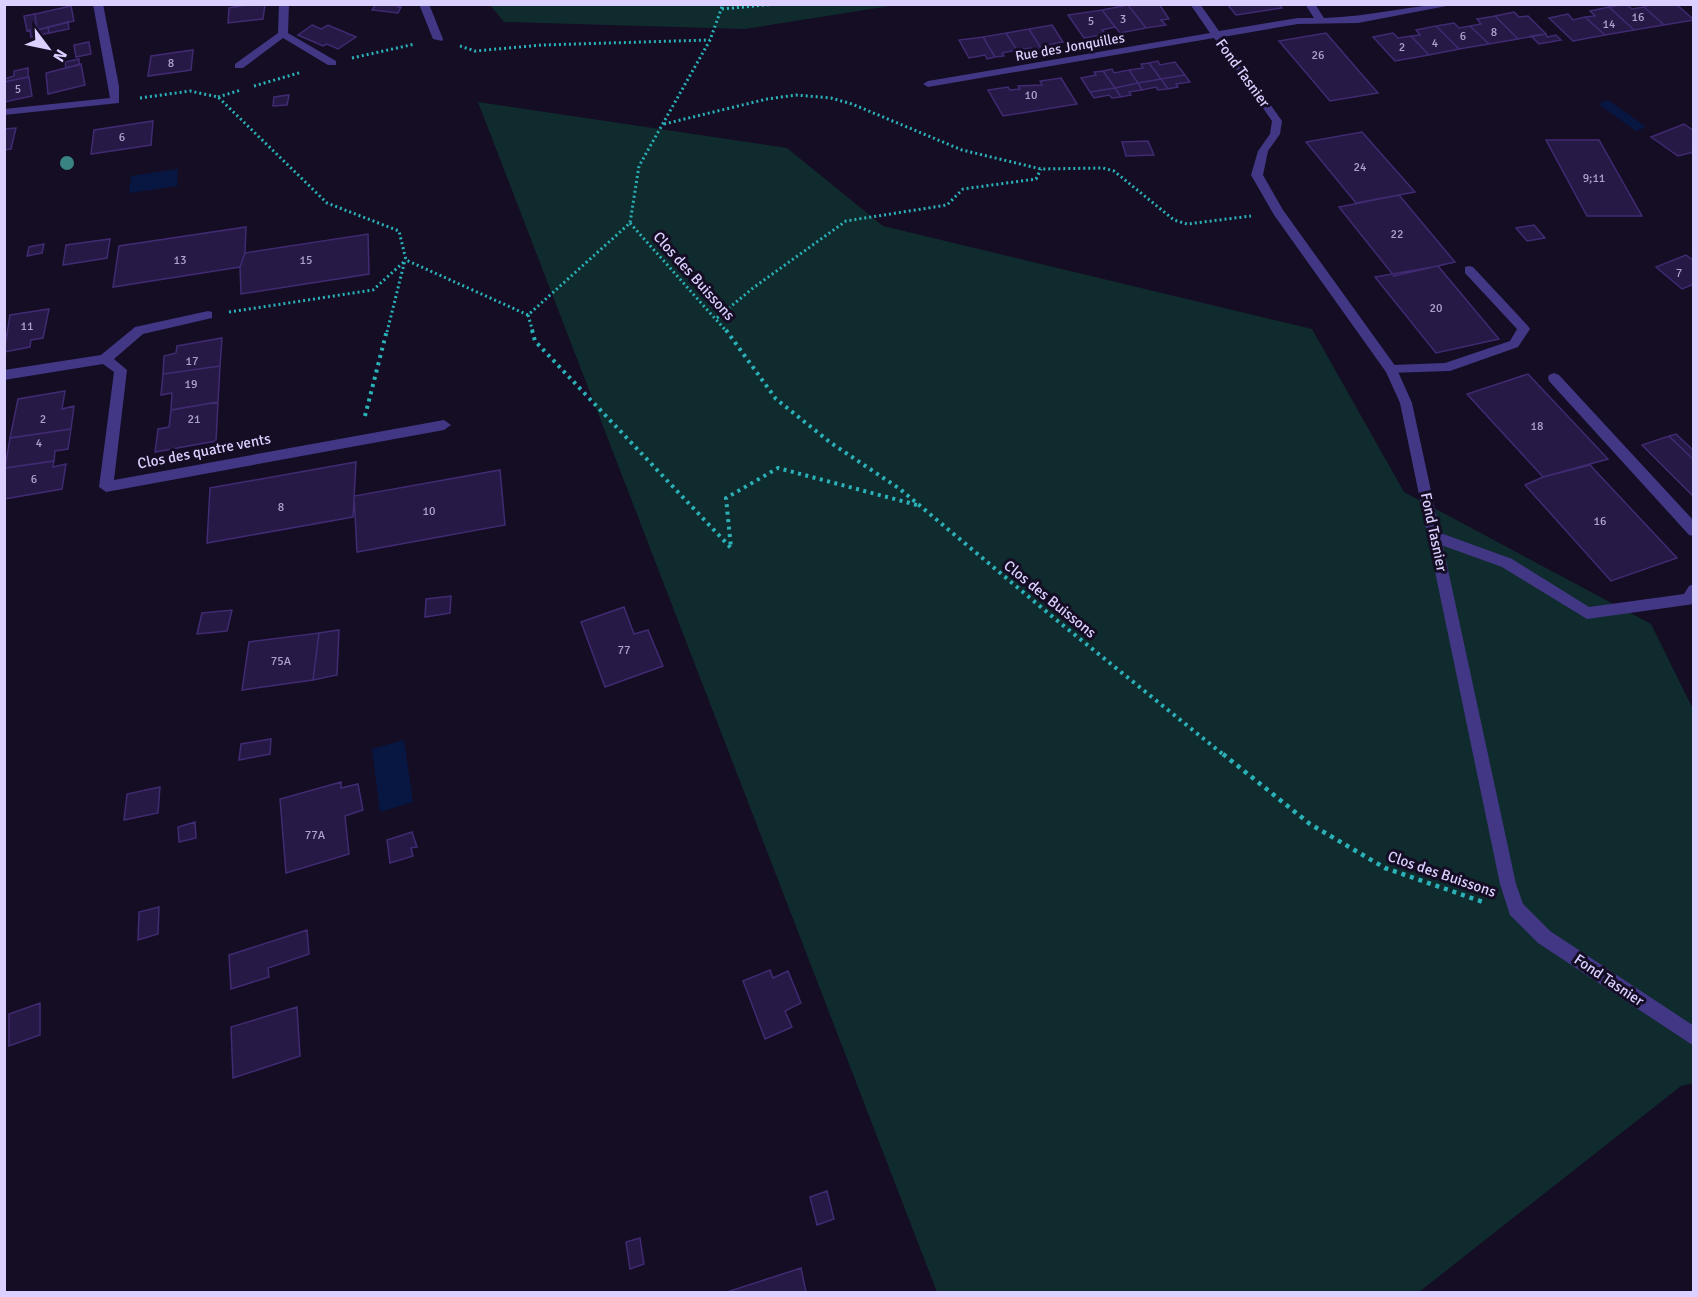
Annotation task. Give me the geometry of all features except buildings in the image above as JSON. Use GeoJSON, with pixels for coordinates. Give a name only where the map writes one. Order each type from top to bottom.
{"type":"FeatureCollection","features":[{"type":"Feature","properties":{"kind":"street"},"geometry":{"type":"LineString","coordinates":[[4,112],[115,101],[98,4]]}},
{"type":"Feature","properties":{"kind":"street"},"geometry":{"type":"LineString","coordinates":[[283,34],[284,4]]}},
{"type":"Feature","properties":{"kind":"street"},"geometry":{"type":"LineString","coordinates":[[424,4],[438,39]]}},
{"type":"Feature","properties":{"kind":"street","name":"Fond Tasnier"},"geometry":{"type":"LineString","coordinates":[[1195,4],[1277,121],[1275,134],[1263,151],[1257,175],[1278,212],[1392,370],[1406,403],[1508,884],[1516,909],[1544,937],[1694,1037]]}},
{"type":"Feature","properties":{"kind":"street"},"geometry":{"type":"LineString","coordinates":[[1310,4],[1320,19]]}},
{"type":"Feature","properties":{"kind":"street","name":"Rue des Jonquilles"},"geometry":{"type":"LineString","coordinates":[[928,84],[1320,19],[1358,20],[1452,4]]}},
{"type":"Feature","properties":{"kind":"street"},"geometry":{"type":"LineString","coordinates":[[283,34],[332,63]]}},
{"type":"Feature","properties":{"kind":"street"},"geometry":{"type":"LineString","coordinates":[[239,66],[283,34]]}},
{"type":"Feature","properties":{"kind":"street"},"geometry":{"type":"LineString","coordinates":[[1392,370],[1446,368],[1514,344],[1524,329],[1469,270]]}},
{"type":"Feature","properties":{"kind":"street"},"geometry":{"type":"LineString","coordinates":[[4,375],[105,359],[139,330],[208,315]]}},
{"type":"Feature","properties":{"kind":"street","name":"Clos des quatre vents"},"geometry":{"type":"LineString","coordinates":[[105,359],[121,370],[106,487],[444,425]]}},
{"type":"Feature","properties":{"kind":"street"},"geometry":{"type":"LineString","coordinates":[[1554,378],[1694,531]]}},
{"type":"Feature","properties":{"kind":"street"},"geometry":{"type":"LineString","coordinates":[[1435,537],[1507,563],[1587,613],[1688,600],[1694,590]]}},
{"type":"Feature","properties":{"kind":"path"},"geometry":{"type":"LineString","coordinates":[[528,315],[630,224],[639,165],[710,40],[723,7],[777,4]]}},
{"type":"Feature","properties":{"kind":"path"},"geometry":{"type":"LineString","coordinates":[[252,87],[332,63],[438,39],[475,51],[542,45],[710,40]]}},
{"type":"Feature","properties":{"kind":"path"},"geometry":{"type":"LineString","coordinates":[[115,101],[190,91],[218,97],[240,90]]}},
{"type":"Feature","properties":{"kind":"path"},"geometry":{"type":"LineString","coordinates":[[663,124],[767,99],[796,95],[831,98],[852,104],[962,150],[1041,169],[1103,168],[1114,171],[1174,220],[1187,224],[1278,212]]}},
{"type":"Feature","properties":{"kind":"path"},"geometry":{"type":"LineString","coordinates":[[218,97],[327,203],[399,231],[406,260],[359,439]]}},
{"type":"Feature","properties":{"kind":"path"},"geometry":{"type":"LineString","coordinates":[[717,318],[753,288],[846,221],[947,205],[963,189],[1036,179],[1041,169]]}},
{"type":"Feature","properties":{"kind":"path","name":"Clos des Buissons"},"geometry":{"type":"LineString","coordinates":[[630,224],[717,318],[776,399],[831,442],[900,489],[1054,618],[1310,824],[1385,868],[1491,905],[1516,909]]}},
{"type":"Feature","properties":{"kind":"path"},"geometry":{"type":"LineString","coordinates":[[208,315],[373,290],[406,260]]}},
{"type":"Feature","properties":{"kind":"path"},"geometry":{"type":"LineString","coordinates":[[406,260],[528,315]]}},
{"type":"Feature","properties":{"kind":"path"},"geometry":{"type":"LineString","coordinates":[[528,315],[535,341],[731,548],[726,498],[777,468],[918,505]]}},
{"type":"Feature","properties":{"kind":"green space"},"geometry":{"type":"Polygon","coordinates":[[[490,5],[896,5],[745,29],[504,22],[490,5]]]}},
{"type":"Feature","properties":{"kind":"green space"},"geometry":{"type":"Polygon","coordinates":[[[478,102],[787,148],[883,226],[1312,329],[1404,492],[1651,624],[1693,709],[1693,1083],[1681,1086],[1419,1292],[937,1292],[478,102]]]}},
{"type":"Feature","properties":{"kind":"water"},"geometry":{"type":"Polygon","coordinates":[[[1608,100],[1646,127],[1636,131],[1598,104],[1608,100]]]}},
{"type":"Feature","properties":{"kind":"water"},"geometry":{"type":"Polygon","coordinates":[[[178,169],[177,186],[129,193],[131,176],[178,169]]]}},
{"type":"Feature","properties":{"kind":"water"},"geometry":{"type":"Polygon","coordinates":[[[404,740],[413,802],[380,812],[372,749],[404,740]]]}}]}
